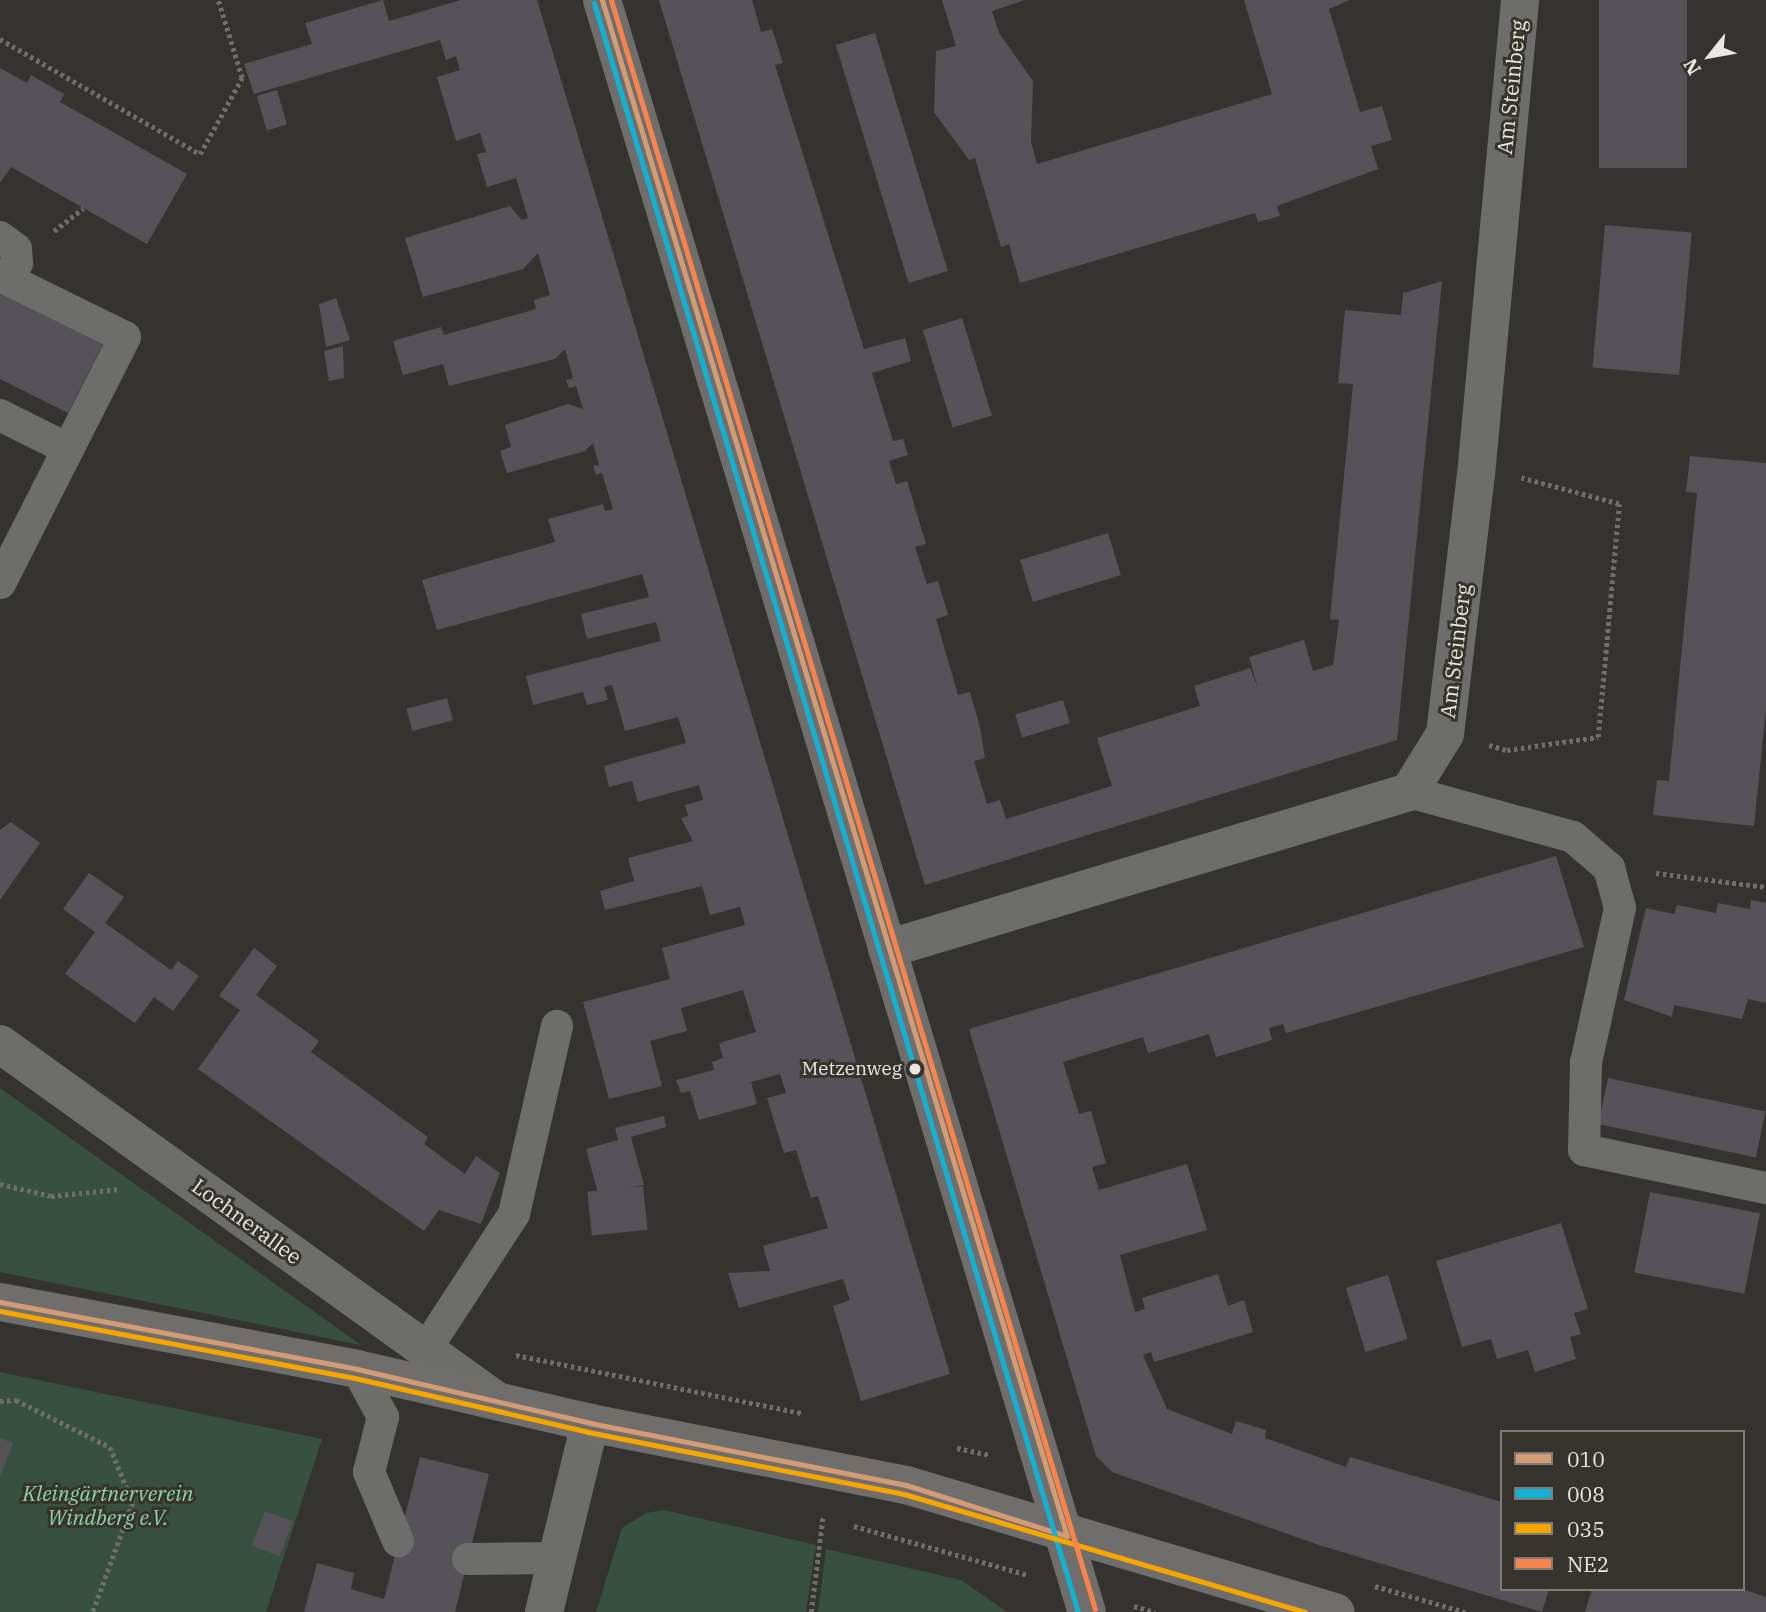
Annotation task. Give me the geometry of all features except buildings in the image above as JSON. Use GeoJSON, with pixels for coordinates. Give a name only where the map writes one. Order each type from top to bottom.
{"type":"FeatureCollection","features":[{"type":"Feature","properties":{"kind":"street"},"geometry":{"type":"LineString","coordinates":[[602,0],[887,949],[1067,1536],[1087,1612]]}},
{"type":"Feature","properties":{"kind":"street","name":"Am Steinberg"},"geometry":{"type":"LineString","coordinates":[[1409,792],[1445,733],[1476,475],[1520,0]]}},
{"type":"Feature","properties":{"kind":"street"},"geometry":{"type":"LineString","coordinates":[[887,949],[1409,792]]}},
{"type":"Feature","properties":{"kind":"street","name":"Lochnerallee"},"geometry":{"type":"LineString","coordinates":[[0,1044],[494,1399]]}},
{"type":"Feature","properties":{"kind":"street"},"geometry":{"type":"LineString","coordinates":[[0,1302],[356,1369],[590,1423],[906,1485],[1067,1536],[1336,1612]]}},
{"type":"Feature","properties":{"kind":"street"},"geometry":{"type":"LineString","coordinates":[[544,1612],[590,1423]]}},
{"type":"Feature","properties":{"kind":"lane"},"geometry":{"type":"LineString","coordinates":[[0,237],[16,249],[7,279],[125,337],[0,583]]}},
{"type":"Feature","properties":{"kind":"lane"},"geometry":{"type":"LineString","coordinates":[[0,415],[68,449]]}},
{"type":"Feature","properties":{"kind":"lane"},"geometry":{"type":"LineString","coordinates":[[1409,792],[1573,837],[1609,868],[1620,908],[1586,1062],[1584,1150],[1766,1188]]}},
{"type":"Feature","properties":{"kind":"lane"},"geometry":{"type":"LineString","coordinates":[[426,1349],[514,1214],[557,1026]]}},
{"type":"Feature","properties":{"kind":"lane"},"geometry":{"type":"LineString","coordinates":[[356,1369],[383,1417],[369,1472],[398,1541]]}},
{"type":"Feature","properties":{"kind":"lane"},"geometry":{"type":"LineString","coordinates":[[468,1559],[558,1558]]}},
{"type":"Feature","properties":{"kind":"path"},"geometry":{"type":"LineString","coordinates":[[0,39],[200,154],[242,78],[218,0]]}},
{"type":"Feature","properties":{"kind":"path"},"geometry":{"type":"LineString","coordinates":[[1445,733],[1507,750],[1598,737],[1619,504],[1533,479],[1476,475]]}},
{"type":"Feature","properties":{"kind":"path"},"geometry":{"type":"LineString","coordinates":[[1609,868],[1766,887]]}},
{"type":"Feature","properties":{"kind":"path"},"geometry":{"type":"LineString","coordinates":[[0,1401],[16,1401],[110,1447],[133,1503],[93,1612]]}},
{"type":"Feature","properties":{"kind":"path"},"geometry":{"type":"LineString","coordinates":[[811,1612],[823,1517],[822,1468]]}},
{"type":"Feature","properties":{"kind":"green space"},"geometry":{"type":"Polygon","coordinates":[[[0,1088],[361,1345],[0,1272],[0,1088]]]}},
{"type":"Feature","properties":{"kind":"green space","name":"Kleingärtnerverein Windberg e.V."},"geometry":{"type":"Polygon","coordinates":[[[0,1372],[322,1439],[266,1612],[0,1612],[0,1372]]]}},
{"type":"Feature","properties":{"kind":"green space"},"geometry":{"type":"Polygon","coordinates":[[[664,1510],[816,1545],[806,1612],[596,1612],[622,1528],[646,1513],[664,1510]]]}},
{"type":"Feature","properties":{"kind":"green space"},"geometry":{"type":"Polygon","coordinates":[[[826,1549],[961,1580],[1007,1612],[818,1612],[826,1549]]]}},
{"type":"Feature","properties":{"kind":"transit line","name":"010"},"geometry":{"type":"LineString","coordinates":[[602,0],[1067,1536]]}},
{"type":"Feature","properties":{"kind":"transit line","name":"NE2"},"geometry":{"type":"LineString","coordinates":[[611,0],[1095,1609]]}},
{"type":"Feature","properties":{"kind":"transit line","name":"008"},"geometry":{"type":"LineString","coordinates":[[594,3],[1078,1612]]}},
{"type":"Feature","properties":{"kind":"transit line","name":"010"},"geometry":{"type":"LineString","coordinates":[[0,1302],[357,1369],[590,1423],[906,1485],[1067,1536]]}},
{"type":"Feature","properties":{"kind":"transit line","name":"035"},"geometry":{"type":"LineString","coordinates":[[0,1311],[355,1378],[588,1432],[904,1494],[1305,1612]]}},
{"type":"Feature","properties":{"kind":"place","name":"Metzenweg"},"geometry":{"type":"Point","coordinates":[915,1069]}}]}
